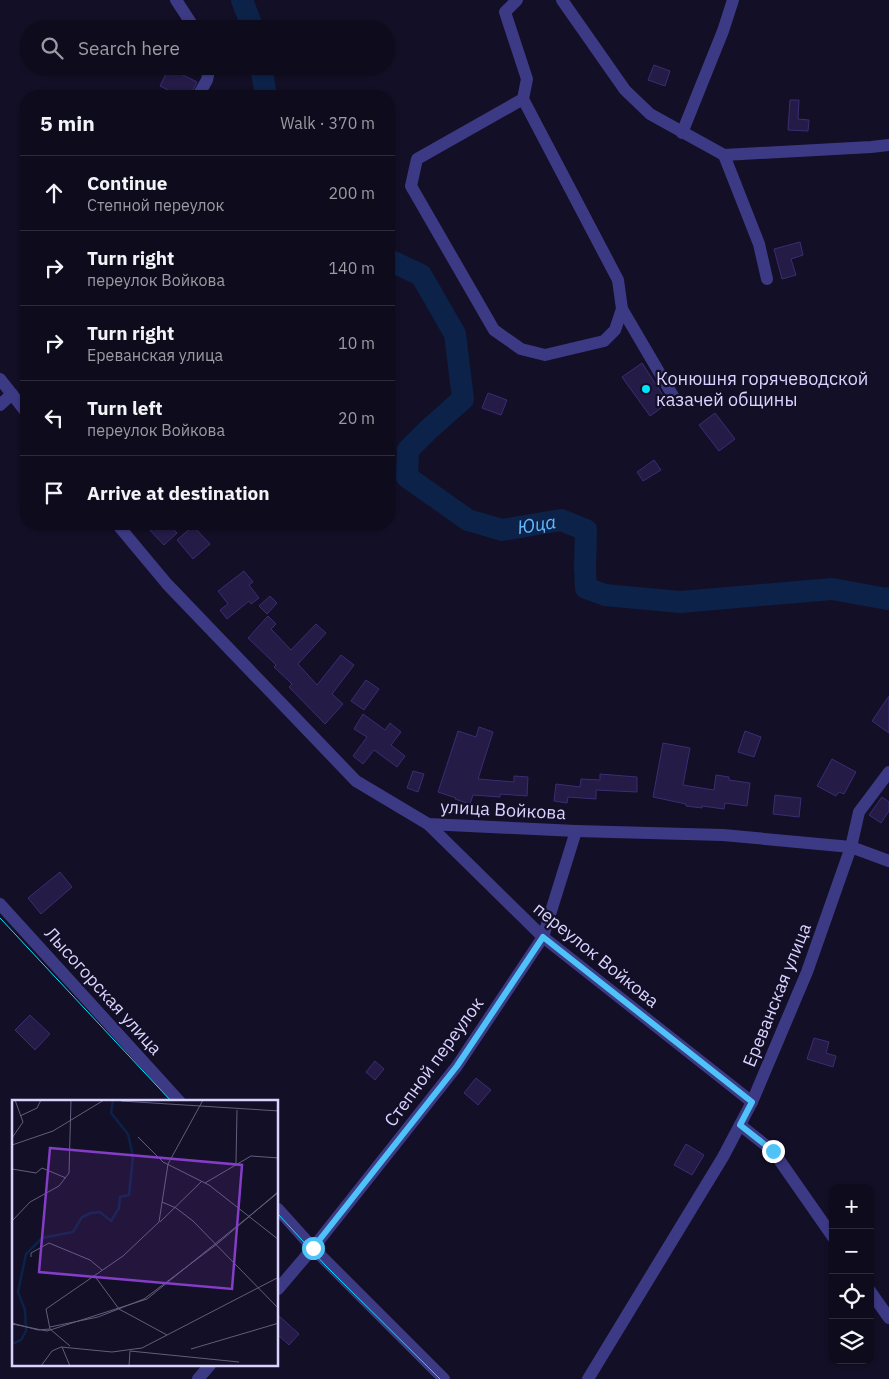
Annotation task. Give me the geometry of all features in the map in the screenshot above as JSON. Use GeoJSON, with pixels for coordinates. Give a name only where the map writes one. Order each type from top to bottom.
{"type":"FeatureCollection","features":[{"type":"Feature","properties":{"kind":"street"},"geometry":{"type":"LineString","coordinates":[[176,0],[189,20]]}},
{"type":"Feature","properties":{"kind":"street"},"geometry":{"type":"LineString","coordinates":[[517,0],[505,12],[527,79],[523,99],[618,280],[622,309],[676,401]]}},
{"type":"Feature","properties":{"kind":"street"},"geometry":{"type":"LineString","coordinates":[[562,0],[625,90],[650,114],[724,155],[889,145]]}},
{"type":"Feature","properties":{"kind":"street"},"geometry":{"type":"LineString","coordinates":[[682,133],[723,31],[733,0]]}},
{"type":"Feature","properties":{"kind":"street"},"geometry":{"type":"LineString","coordinates":[[201,90],[208,75]]}},
{"type":"Feature","properties":{"kind":"street"},"geometry":{"type":"LineString","coordinates":[[523,99],[417,159],[411,186],[494,330],[521,349],[545,355],[604,341],[615,330],[622,309]]}},
{"type":"Feature","properties":{"kind":"street"},"geometry":{"type":"LineString","coordinates":[[724,155],[759,244],[767,279]]}},
{"type":"Feature","properties":{"kind":"street"},"geometry":{"type":"LineString","coordinates":[[0,379],[20,404]]}},
{"type":"Feature","properties":{"kind":"street"},"geometry":{"type":"LineString","coordinates":[[0,405],[12,394]]}},
{"type":"Feature","properties":{"kind":"street","name":"улица Войкова"},"geometry":{"type":"LineString","coordinates":[[122,530],[167,584],[356,782],[428,824],[576,832],[723,835],[851,847],[889,861]]}},
{"type":"Feature","properties":{"kind":"street","name":"Ереванская улица"},"geometry":{"type":"LineString","coordinates":[[588,1379],[723,1157],[752,1102],[807,972],[851,847],[860,812],[889,772]]}},
{"type":"Feature","properties":{"kind":"street","name":"переулок Войкова"},"geometry":{"type":"LineString","coordinates":[[428,824],[543,937],[752,1102]]}},
{"type":"Feature","properties":{"kind":"street","name":"Степной переулок"},"geometry":{"type":"LineString","coordinates":[[279,1288],[313,1248],[457,1066],[543,937],[576,832]]}},
{"type":"Feature","properties":{"kind":"street","name":"Лысогорская улица"},"geometry":{"type":"LineString","coordinates":[[0,904],[178,1100]]}},
{"type":"Feature","properties":{"kind":"street"},"geometry":{"type":"LineString","coordinates":[[740,1125],[773,1151],[829,1232]]}},
{"type":"Feature","properties":{"kind":"street"},"geometry":{"type":"LineString","coordinates":[[279,1210],[313,1248],[444,1379]]}},
{"type":"Feature","properties":{"kind":"street"},"geometry":{"type":"LineString","coordinates":[[874,1297],[889,1318]]}},
{"type":"Feature","properties":{"kind":"street"},"geometry":{"type":"LineString","coordinates":[[198,1379],[209,1366]]}},
{"type":"Feature","properties":{"kind":"building"},"geometry":{"type":"Polygon","coordinates":[[[654,65],[670,71],[665,86],[648,80],[654,65]]]}},
{"type":"Feature","properties":{"kind":"building"},"geometry":{"type":"Polygon","coordinates":[[[166,75],[183,75],[197,82],[193,90],[168,90],[160,86],[166,75]]]}},
{"type":"Feature","properties":{"kind":"building"},"geometry":{"type":"Polygon","coordinates":[[[790,100],[799,100],[798,119],[809,120],[808,131],[788,130],[790,100]]]}},
{"type":"Feature","properties":{"kind":"building"},"geometry":{"type":"Polygon","coordinates":[[[800,242],[803,255],[791,259],[796,275],[782,279],[774,249],[800,242]]]}},
{"type":"Feature","properties":{"kind":"building","name":"Конюшня горячеводской казачей общины"},"geometry":{"type":"Polygon","coordinates":[[[642,363],[668,403],[650,416],[622,377],[642,363]]]}},
{"type":"Feature","properties":{"kind":"building"},"geometry":{"type":"Polygon","coordinates":[[[488,393],[507,400],[501,415],[482,408],[488,393]]]}},
{"type":"Feature","properties":{"kind":"building"},"geometry":{"type":"Polygon","coordinates":[[[715,413],[735,439],[719,451],[699,425],[715,413]]]}},
{"type":"Feature","properties":{"kind":"building"},"geometry":{"type":"Polygon","coordinates":[[[654,460],[661,470],[643,481],[637,472],[654,460]]]}},
{"type":"Feature","properties":{"kind":"building"},"geometry":{"type":"Polygon","coordinates":[[[150,530],[174,530],[177,533],[164,545],[150,530]]]}},
{"type":"Feature","properties":{"kind":"building"},"geometry":{"type":"Polygon","coordinates":[[[188,530],[197,530],[210,544],[193,559],[177,540],[188,530]]]}},
{"type":"Feature","properties":{"kind":"building"},"geometry":{"type":"Polygon","coordinates":[[[244,571],[253,582],[249,585],[259,598],[251,604],[249,601],[227,619],[220,610],[228,604],[218,591],[244,571]]]}},
{"type":"Feature","properties":{"kind":"building"},"geometry":{"type":"Polygon","coordinates":[[[270,596],[277,603],[267,614],[259,606],[270,596]]]}},
{"type":"Feature","properties":{"kind":"building"},"geometry":{"type":"Polygon","coordinates":[[[268,616],[276,624],[271,629],[291,650],[316,624],[326,633],[298,664],[317,685],[341,655],[354,665],[332,694],[343,704],[325,724],[289,687],[292,684],[274,667],[276,665],[248,638],[268,616]]]}},
{"type":"Feature","properties":{"kind":"building"},"geometry":{"type":"Polygon","coordinates":[[[366,680],[379,689],[364,710],[351,701],[366,680]]]}},
{"type":"Feature","properties":{"kind":"building"},"geometry":{"type":"Polygon","coordinates":[[[889,696],[889,733],[872,721],[889,696]]]}},
{"type":"Feature","properties":{"kind":"building"},"geometry":{"type":"Polygon","coordinates":[[[363,714],[385,730],[390,723],[401,732],[391,745],[405,756],[397,767],[374,750],[363,764],[353,756],[367,737],[354,729],[363,714]]]}},
{"type":"Feature","properties":{"kind":"building"},"geometry":{"type":"Polygon","coordinates":[[[479,727],[493,732],[478,779],[514,782],[514,776],[528,777],[527,796],[473,795],[470,804],[438,792],[458,731],[476,737],[479,727]]]}},
{"type":"Feature","properties":{"kind":"building"},"geometry":{"type":"Polygon","coordinates":[[[745,731],[761,737],[754,757],[738,752],[745,731]]]}},
{"type":"Feature","properties":{"kind":"building"},"geometry":{"type":"Polygon","coordinates":[[[663,743],[690,748],[683,785],[714,790],[716,775],[729,777],[729,780],[750,783],[747,806],[725,803],[724,809],[702,806],[702,808],[686,806],[686,804],[653,797],[663,743]]]}},
{"type":"Feature","properties":{"kind":"building"},"geometry":{"type":"Polygon","coordinates":[[[832,759],[856,772],[844,794],[839,792],[836,796],[817,786],[832,759]]]}},
{"type":"Feature","properties":{"kind":"building"},"geometry":{"type":"Polygon","coordinates":[[[413,771],[424,774],[418,792],[407,788],[413,771]]]}},
{"type":"Feature","properties":{"kind":"building"},"geometry":{"type":"Polygon","coordinates":[[[600,774],[637,777],[637,792],[596,790],[596,799],[568,797],[567,803],[554,801],[556,784],[580,787],[581,779],[600,780],[600,774]]]}},
{"type":"Feature","properties":{"kind":"building"},"geometry":{"type":"Polygon","coordinates":[[[775,795],[801,798],[799,817],[773,814],[775,795]]]}},
{"type":"Feature","properties":{"kind":"building"},"geometry":{"type":"Polygon","coordinates":[[[882,797],[889,802],[889,811],[881,823],[869,815],[882,797]]]}},
{"type":"Feature","properties":{"kind":"building"},"geometry":{"type":"Polygon","coordinates":[[[60,872],[72,887],[41,914],[28,898],[60,872]]]}},
{"type":"Feature","properties":{"kind":"building"},"geometry":{"type":"Polygon","coordinates":[[[30,1015],[50,1034],[35,1050],[15,1030],[30,1015]]]}},
{"type":"Feature","properties":{"kind":"building"},"geometry":{"type":"Polygon","coordinates":[[[814,1038],[829,1042],[826,1053],[836,1056],[833,1067],[807,1059],[814,1038]]]}},
{"type":"Feature","properties":{"kind":"building"},"geometry":{"type":"Polygon","coordinates":[[[375,1061],[384,1069],[375,1080],[366,1072],[375,1061]]]}},
{"type":"Feature","properties":{"kind":"building"},"geometry":{"type":"Polygon","coordinates":[[[476,1078],[491,1090],[478,1105],[464,1093],[476,1078]]]}},
{"type":"Feature","properties":{"kind":"building"},"geometry":{"type":"Polygon","coordinates":[[[686,1144],[704,1155],[692,1175],[674,1165],[686,1144]]]}},
{"type":"Feature","properties":{"kind":"building"},"geometry":{"type":"Polygon","coordinates":[[[279,1316],[299,1334],[289,1345],[279,1336],[279,1316]]]}},
{"type":"Feature","properties":{"kind":"waterway","name":"Юца"},"geometry":{"type":"LineString","coordinates":[[242,0],[250,20]]}},
{"type":"Feature","properties":{"kind":"waterway","name":"Юца"},"geometry":{"type":"LineString","coordinates":[[262,75],[265,90]]}},
{"type":"Feature","properties":{"kind":"waterway","name":"Юца"},"geometry":{"type":"LineString","coordinates":[[395,263],[421,275],[455,334],[463,399],[408,450],[407,477],[468,520],[502,530],[561,520],[586,530],[586,588],[605,595],[680,602],[832,589],[889,598]]}},
{"type":"Feature","properties":{"kind":"tram line"},"geometry":{"type":"LineString","coordinates":[[0,918],[170,1100]]}},
{"type":"Feature","properties":{"kind":"tram line"},"geometry":{"type":"LineString","coordinates":[[279,1215],[326,1266],[440,1379]]}},
{"type":"Feature","properties":{"kind":"place","name":"Конюшня горячеводской казачей общины"},"geometry":{"type":"Point","coordinates":[646,389]}},
{"type":"Feature","properties":{"kind":"route"},"geometry":{"type":"LineString","coordinates":[[313,1248],[457,1066],[543,937],[752,1102],[740,1125],[773,1151]]}}]}
